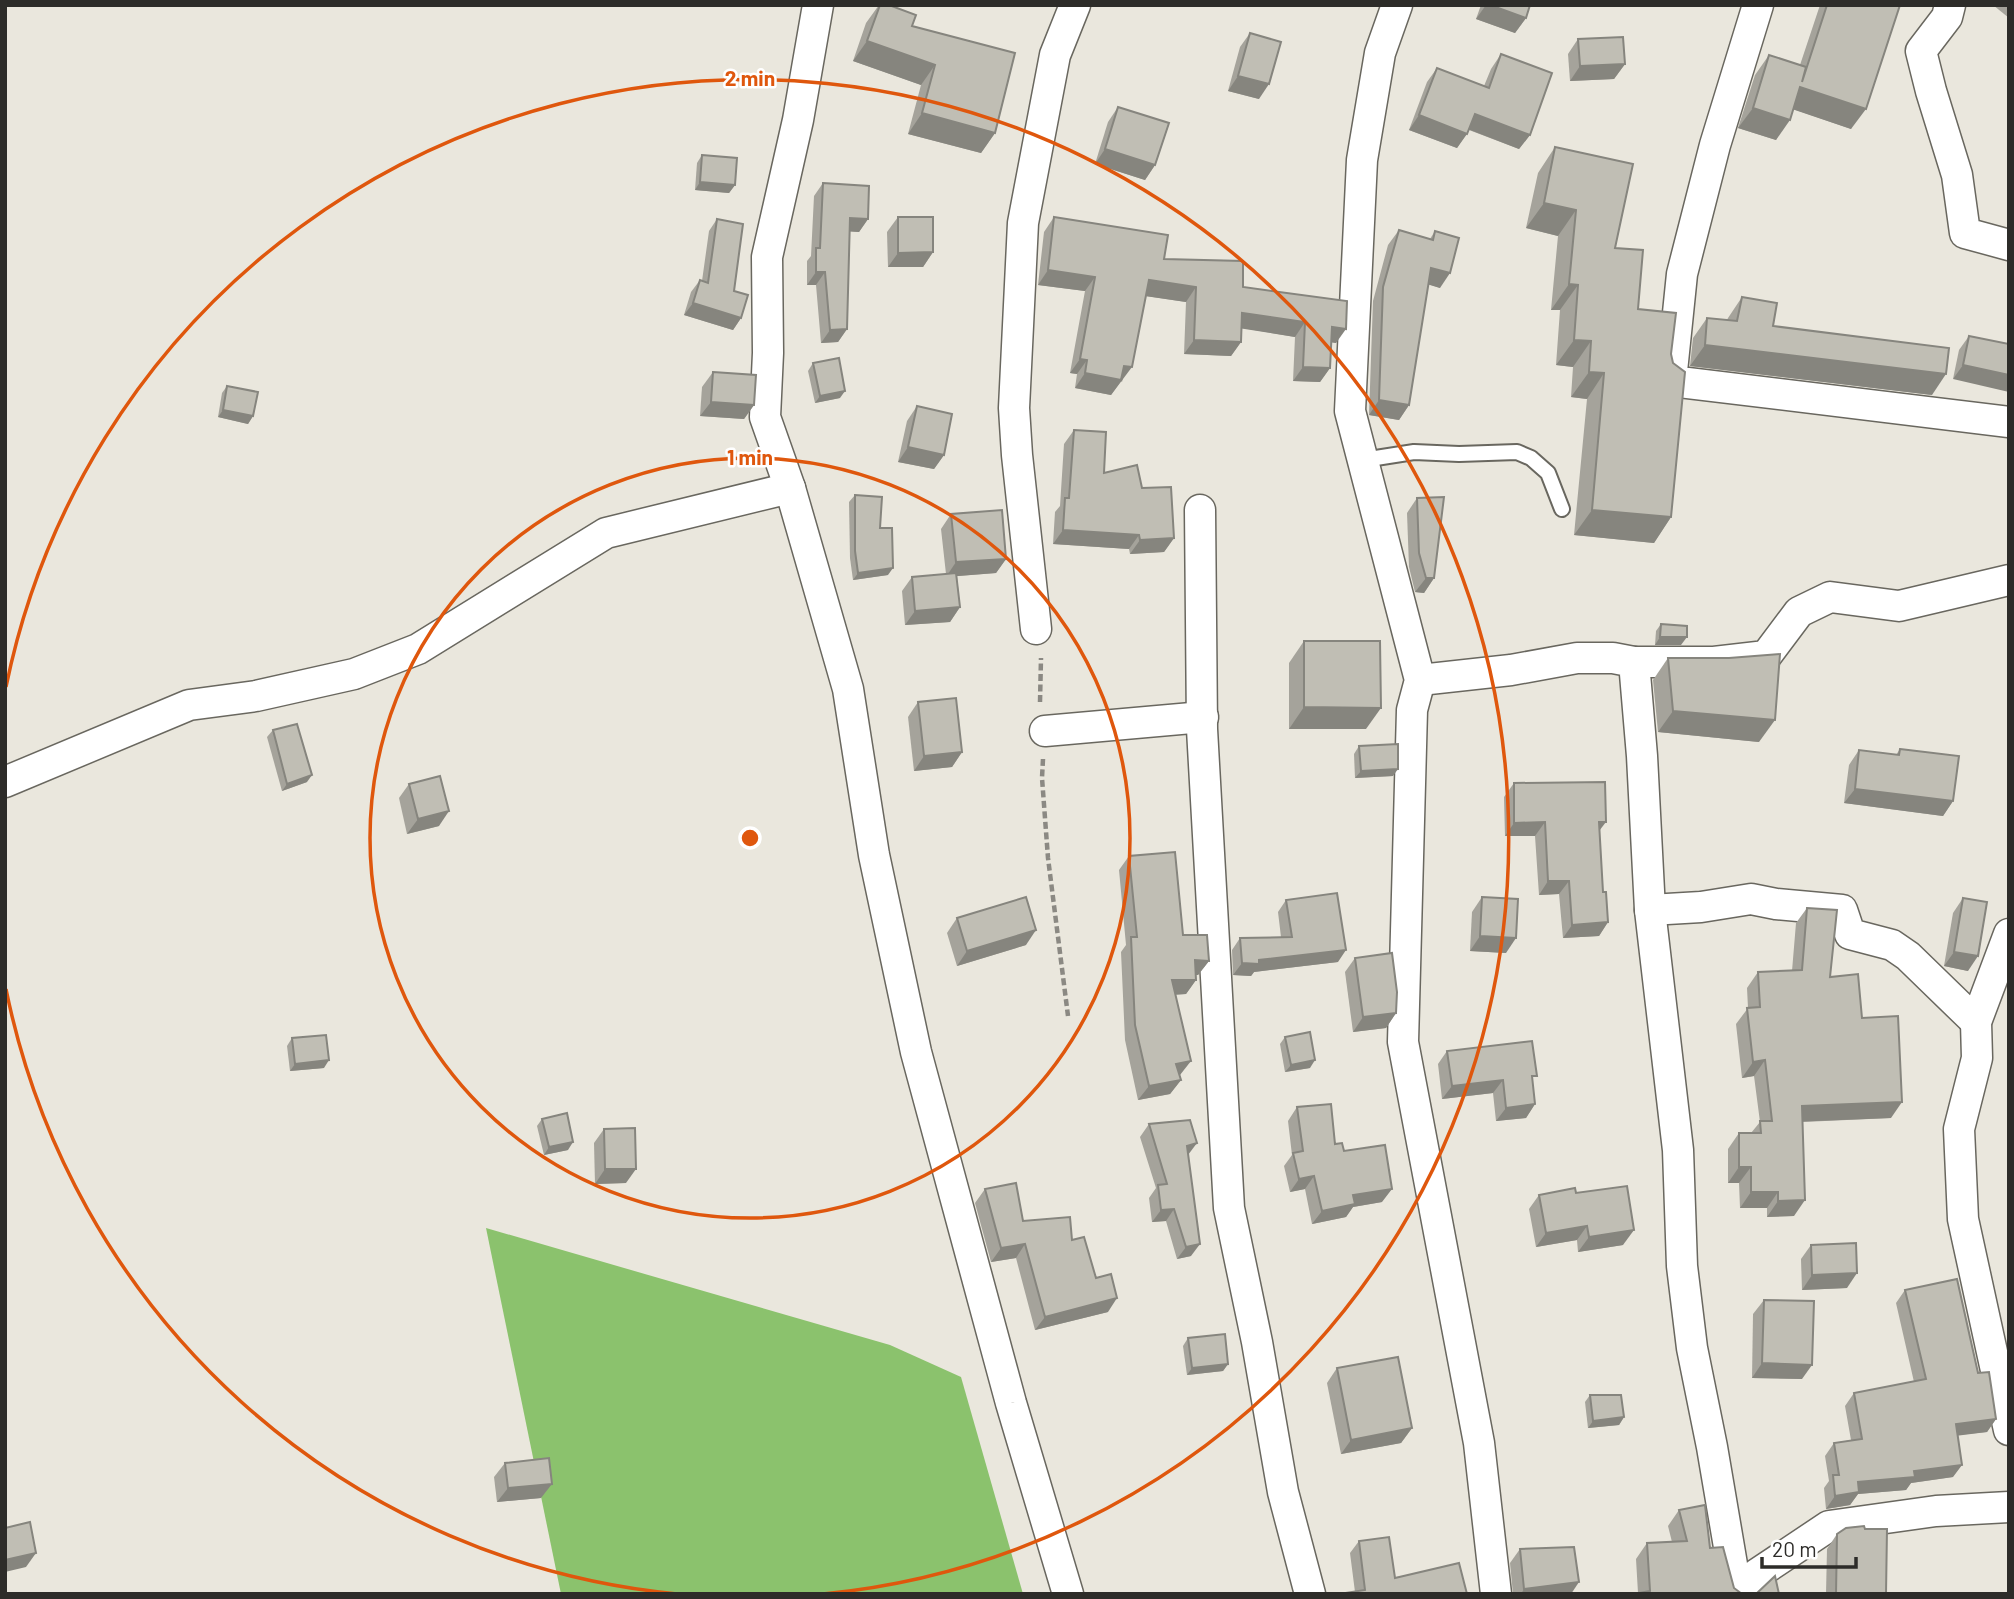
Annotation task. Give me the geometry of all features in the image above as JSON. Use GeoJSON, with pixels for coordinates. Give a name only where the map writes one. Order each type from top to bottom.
{"type":"FeatureCollection","features":[{"type":"Feature","properties":{"kind":"street"},"geometry":{"type":"LineString","coordinates":[[818,5],[798,120],[767,257],[768,353],[765,417],[790,488],[848,689],[874,855],[916,1052],[1011,1402],[1068,1594]]}},
{"type":"Feature","properties":{"kind":"street"},"geometry":{"type":"LineString","coordinates":[[1036,629],[1014,408],[1022,237],[1055,55],[1075,5]]}},
{"type":"Feature","properties":{"kind":"street"},"geometry":{"type":"LineString","coordinates":[[1397,5],[1380,53],[1362,160],[1350,411],[1420,680],[1412,710],[1403,1042],[1479,1443],[1496,1594]]}},
{"type":"Feature","properties":{"kind":"street"},"geometry":{"type":"LineString","coordinates":[[1758,5],[1715,145],[1682,274],[1671,381],[2009,422]]}},
{"type":"Feature","properties":{"kind":"street"},"geometry":{"type":"LineString","coordinates":[[1950,5],[1947,17],[1921,51],[1957,175],[1965,233],[2009,245]]}},
{"type":"Feature","properties":{"kind":"street"},"geometry":{"type":"LineString","coordinates":[[5,782],[189,705],[256,696],[354,674],[418,649],[606,533],[790,488]]}},
{"type":"Feature","properties":{"kind":"street"},"geometry":{"type":"LineString","coordinates":[[1200,510],[1203,717],[1229,1208],[1257,1342],[1283,1492],[1310,1594]]}},
{"type":"Feature","properties":{"kind":"street"},"geometry":{"type":"LineString","coordinates":[[1420,680],[1511,670],[1577,658],[1613,658],[1634,662],[1714,662],[1766,656],[1799,612],[1830,597],[1899,606],[2009,580]]}},
{"type":"Feature","properties":{"kind":"street"},"geometry":{"type":"LineString","coordinates":[[1634,662],[1650,910],[1678,1150],[1682,1266],[1692,1348],[1738,1594]]}},
{"type":"Feature","properties":{"kind":"street"},"geometry":{"type":"LineString","coordinates":[[1045,731],[1203,717]]}},
{"type":"Feature","properties":{"kind":"street"},"geometry":{"type":"LineString","coordinates":[[1650,910],[1701,907],[1751,899],[1842,910],[1850,934],[1892,945],[1908,956],[1976,1022]]}},
{"type":"Feature","properties":{"kind":"street"},"geometry":{"type":"LineString","coordinates":[[2009,934],[1976,1022],[1977,1058],[1959,1129],[1963,1219],[2009,1430]]}},
{"type":"Feature","properties":{"kind":"street"},"geometry":{"type":"LineString","coordinates":[[1738,1594],[1763,1570],[1829,1526],[1936,1511],[2009,1507]]}},
{"type":"Feature","properties":{"kind":"lane"},"geometry":{"type":"LineString","coordinates":[[1363,460],[1414,452],[1517,452],[1531,458],[1548,472],[1562,509]]}},
{"type":"Feature","properties":{"kind":"path"},"geometry":{"type":"LineString","coordinates":[[1036,629],[1041,661],[1039,692],[1045,731],[1042,778],[1048,858],[1068,1016]]}},
{"type":"Feature","properties":{"kind":"green space"},"geometry":{"type":"Polygon","coordinates":[[[486,1228],[890,1345],[961,1377],[1023,1594],[561,1594],[486,1228]]]}},
{"type":"Feature","properties":{"kind":"building"},"geometry":{"type":"Polygon","coordinates":[[[880,5],[889,5],[916,15],[912,26],[1015,53],[995,133],[922,113],[935,65],[867,41],[880,5]]]}},
{"type":"Feature","properties":{"kind":"building"},"geometry":{"type":"Polygon","coordinates":[[[1490,5],[1530,5],[1526,18],[1490,5]]]}},
{"type":"Feature","properties":{"kind":"building"},"geometry":{"type":"Polygon","coordinates":[[[1827,5],[1900,5],[1866,109],[1800,87],[1790,120],[1753,108],[1769,55],[1806,67],[1802,82],[1827,5]]]}},
{"type":"Feature","properties":{"kind":"building"},"geometry":{"type":"Polygon","coordinates":[[[1250,33],[1281,42],[1269,84],[1238,76],[1250,33]]]}},
{"type":"Feature","properties":{"kind":"building"},"geometry":{"type":"Polygon","coordinates":[[[1623,37],[1625,64],[1580,66],[1578,39],[1623,37]]]}},
{"type":"Feature","properties":{"kind":"building"},"geometry":{"type":"Polygon","coordinates":[[[1501,54],[1552,73],[1530,135],[1475,114],[1467,134],[1419,115],[1437,68],[1489,88],[1501,54]]]}},
{"type":"Feature","properties":{"kind":"building"},"geometry":{"type":"Polygon","coordinates":[[[1118,107],[1169,123],[1155,165],[1105,149],[1118,107]]]}},
{"type":"Feature","properties":{"kind":"building"},"geometry":{"type":"Polygon","coordinates":[[[1555,147],[1633,164],[1615,248],[1643,250],[1638,309],[1676,313],[1671,354],[1673,363],[1685,372],[1671,517],[1592,510],[1604,373],[1589,372],[1591,341],[1574,340],[1578,285],[1569,284],[1576,210],[1544,203],[1555,147]]]}},
{"type":"Feature","properties":{"kind":"building"},"geometry":{"type":"Polygon","coordinates":[[[702,155],[737,158],[735,185],[700,182],[702,155]]]}},
{"type":"Feature","properties":{"kind":"building"},"geometry":{"type":"Polygon","coordinates":[[[823,183],[869,186],[868,219],[850,218],[847,329],[830,330],[825,272],[816,272],[816,248],[820,248],[823,183]]]}},
{"type":"Feature","properties":{"kind":"building"},"geometry":{"type":"Polygon","coordinates":[[[898,217],[933,217],[933,252],[898,253],[898,217]]]}},
{"type":"Feature","properties":{"kind":"building"},"geometry":{"type":"Polygon","coordinates":[[[1054,217],[1168,235],[1164,259],[1243,261],[1243,287],[1347,301],[1346,329],[1332,327],[1330,368],[1303,367],[1305,322],[1242,313],[1241,342],[1194,340],[1196,287],[1149,280],[1132,367],[1124,366],[1121,380],[1085,373],[1087,360],[1080,359],[1095,277],[1048,270],[1054,217]]]}},
{"type":"Feature","properties":{"kind":"building"},"geometry":{"type":"Polygon","coordinates":[[[717,219],[743,224],[734,291],[748,295],[741,318],[693,303],[700,280],[708,283],[717,219]]]}},
{"type":"Feature","properties":{"kind":"building"},"geometry":{"type":"Polygon","coordinates":[[[1399,230],[1433,240],[1435,231],[1459,238],[1450,273],[1431,268],[1409,405],[1379,400],[1383,287],[1399,230]]]}},
{"type":"Feature","properties":{"kind":"building"},"geometry":{"type":"Polygon","coordinates":[[[1742,297],[1777,303],[1773,326],[1949,348],[1946,374],[1705,345],[1707,318],[1737,321],[1742,297]]]}},
{"type":"Feature","properties":{"kind":"building"},"geometry":{"type":"Polygon","coordinates":[[[1969,336],[2009,344],[2009,375],[1963,365],[1969,336]]]}},
{"type":"Feature","properties":{"kind":"building"},"geometry":{"type":"Polygon","coordinates":[[[839,358],[845,391],[820,396],[813,363],[839,358]]]}},
{"type":"Feature","properties":{"kind":"building"},"geometry":{"type":"Polygon","coordinates":[[[713,372],[756,375],[754,405],[711,402],[713,372]]]}},
{"type":"Feature","properties":{"kind":"building"},"geometry":{"type":"Polygon","coordinates":[[[227,386],[258,392],[253,416],[223,410],[227,386]]]}},
{"type":"Feature","properties":{"kind":"building"},"geometry":{"type":"Polygon","coordinates":[[[917,406],[952,414],[944,455],[908,447],[917,406]]]}},
{"type":"Feature","properties":{"kind":"building"},"geometry":{"type":"Polygon","coordinates":[[[1074,430],[1106,432],[1104,473],[1137,465],[1142,488],[1171,487],[1174,538],[1140,540],[1139,535],[1063,530],[1065,498],[1069,498],[1074,430]]]}},
{"type":"Feature","properties":{"kind":"building"},"geometry":{"type":"Polygon","coordinates":[[[855,495],[882,497],[880,528],[892,528],[893,568],[858,573],[855,551],[855,495]]]}},
{"type":"Feature","properties":{"kind":"building"},"geometry":{"type":"Polygon","coordinates":[[[1444,497],[1434,578],[1426,578],[1419,553],[1417,498],[1444,497]]]}},
{"type":"Feature","properties":{"kind":"building"},"geometry":{"type":"Polygon","coordinates":[[[1002,510],[1006,559],[956,562],[951,514],[1002,510]]]}},
{"type":"Feature","properties":{"kind":"building"},"geometry":{"type":"Polygon","coordinates":[[[956,573],[960,607],[915,611],[912,577],[956,573]]]}},
{"type":"Feature","properties":{"kind":"building"},"geometry":{"type":"Polygon","coordinates":[[[1661,624],[1687,626],[1687,637],[1660,637],[1661,624]]]}},
{"type":"Feature","properties":{"kind":"building"},"geometry":{"type":"Polygon","coordinates":[[[1304,641],[1380,641],[1381,708],[1304,707],[1304,641]]]}},
{"type":"Feature","properties":{"kind":"building"},"geometry":{"type":"Polygon","coordinates":[[[1780,654],[1775,720],[1673,711],[1668,658],[1729,658],[1780,654]]]}},
{"type":"Feature","properties":{"kind":"building"},"geometry":{"type":"Polygon","coordinates":[[[956,698],[962,752],[924,756],[918,702],[956,698]]]}},
{"type":"Feature","properties":{"kind":"building"},"geometry":{"type":"Polygon","coordinates":[[[297,724],[312,775],[287,784],[273,730],[297,724]]]}},
{"type":"Feature","properties":{"kind":"building"},"geometry":{"type":"Polygon","coordinates":[[[1398,744],[1398,769],[1361,771],[1359,746],[1398,744]]]}},
{"type":"Feature","properties":{"kind":"building"},"geometry":{"type":"Polygon","coordinates":[[[1900,749],[1959,756],[1953,801],[1855,789],[1859,750],[1899,755],[1900,749]]]}},
{"type":"Feature","properties":{"kind":"building"},"geometry":{"type":"Polygon","coordinates":[[[440,776],[449,811],[418,819],[409,784],[440,776]]]}},
{"type":"Feature","properties":{"kind":"building"},"geometry":{"type":"Polygon","coordinates":[[[1605,782],[1606,822],[1599,822],[1603,892],[1606,892],[1608,922],[1572,925],[1569,881],[1548,881],[1545,822],[1514,823],[1514,783],[1605,782]]]}},
{"type":"Feature","properties":{"kind":"building"},"geometry":{"type":"Polygon","coordinates":[[[1175,852],[1183,935],[1207,935],[1209,961],[1195,960],[1196,980],[1172,980],[1191,1061],[1176,1064],[1181,1080],[1149,1086],[1135,1025],[1131,937],[1137,937],[1129,856],[1175,852]]]}},
{"type":"Feature","properties":{"kind":"building"},"geometry":{"type":"Polygon","coordinates":[[[1337,893],[1346,950],[1259,960],[1259,964],[1242,963],[1240,938],[1292,937],[1286,900],[1337,893]]]}},
{"type":"Feature","properties":{"kind":"building"},"geometry":{"type":"Polygon","coordinates":[[[1026,897],[1036,930],[967,951],[957,918],[1026,897]]]}},
{"type":"Feature","properties":{"kind":"building"},"geometry":{"type":"Polygon","coordinates":[[[1482,897],[1518,899],[1516,938],[1480,936],[1482,897]]]}},
{"type":"Feature","properties":{"kind":"building"},"geometry":{"type":"Polygon","coordinates":[[[1963,898],[1987,902],[1978,956],[1954,952],[1963,898]]]}},
{"type":"Feature","properties":{"kind":"building"},"geometry":{"type":"Polygon","coordinates":[[[1807,908],[1837,910],[1830,977],[1858,974],[1862,1018],[1898,1016],[1902,1102],[1802,1106],[1805,1200],[1778,1201],[1778,1192],[1751,1192],[1751,1167],[1739,1167],[1739,1133],[1761,1133],[1760,1121],[1772,1121],[1765,1060],[1753,1062],[1747,1008],[1760,1007],[1758,972],[1802,970],[1807,908]]]}},
{"type":"Feature","properties":{"kind":"building"},"geometry":{"type":"Polygon","coordinates":[[[1392,953],[1397,992],[1396,1013],[1363,1017],[1355,958],[1392,953]]]}},
{"type":"Feature","properties":{"kind":"building"},"geometry":{"type":"Polygon","coordinates":[[[1310,1032],[1315,1060],[1291,1065],[1285,1037],[1310,1032]]]}},
{"type":"Feature","properties":{"kind":"building"},"geometry":{"type":"Polygon","coordinates":[[[326,1035],[329,1060],[295,1064],[292,1038],[326,1035]]]}},
{"type":"Feature","properties":{"kind":"building"},"geometry":{"type":"Polygon","coordinates":[[[1532,1041],[1537,1076],[1532,1076],[1535,1104],[1506,1108],[1503,1080],[1452,1086],[1447,1051],[1532,1041]]]}},
{"type":"Feature","properties":{"kind":"building"},"geometry":{"type":"Polygon","coordinates":[[[1331,1104],[1335,1144],[1342,1143],[1344,1151],[1385,1145],[1392,1189],[1353,1195],[1355,1204],[1322,1211],[1314,1176],[1299,1179],[1293,1153],[1303,1151],[1297,1107],[1331,1104]]]}},
{"type":"Feature","properties":{"kind":"building"},"geometry":{"type":"Polygon","coordinates":[[[567,1113],[573,1142],[549,1147],[542,1119],[567,1113]]]}},
{"type":"Feature","properties":{"kind":"building"},"geometry":{"type":"Polygon","coordinates":[[[1190,1120],[1197,1143],[1187,1146],[1200,1244],[1186,1247],[1174,1209],[1161,1210],[1158,1185],[1167,1184],[1149,1124],[1190,1120]]]}},
{"type":"Feature","properties":{"kind":"building"},"geometry":{"type":"Polygon","coordinates":[[[635,1128],[636,1169],[605,1169],[604,1129],[635,1128]]]}},
{"type":"Feature","properties":{"kind":"building"},"geometry":{"type":"Polygon","coordinates":[[[1016,1183],[1023,1221],[1070,1217],[1072,1240],[1084,1237],[1096,1278],[1111,1274],[1117,1298],[1045,1317],[1025,1244],[1001,1248],[985,1189],[1016,1183]]]}},
{"type":"Feature","properties":{"kind":"building"},"geometry":{"type":"Polygon","coordinates":[[[1627,1186],[1634,1230],[1589,1237],[1587,1226],[1546,1233],[1539,1195],[1575,1188],[1576,1193],[1627,1186]]]}},
{"type":"Feature","properties":{"kind":"building"},"geometry":{"type":"Polygon","coordinates":[[[1856,1243],[1857,1273],[1812,1275],[1811,1245],[1856,1243]]]}},
{"type":"Feature","properties":{"kind":"building"},"geometry":{"type":"Polygon","coordinates":[[[1957,1279],[1978,1373],[1989,1372],[1996,1419],[1956,1424],[1962,1465],[1914,1471],[1915,1477],[1858,1482],[1859,1492],[1835,1496],[1833,1475],[1839,1475],[1834,1443],[1862,1439],[1854,1393],[1926,1379],[1905,1290],[1957,1279]]]}},
{"type":"Feature","properties":{"kind":"building"},"geometry":{"type":"Polygon","coordinates":[[[1764,1300],[1814,1301],[1812,1365],[1762,1363],[1764,1300]]]}},
{"type":"Feature","properties":{"kind":"building"},"geometry":{"type":"Polygon","coordinates":[[[1225,1334],[1228,1364],[1192,1368],[1188,1338],[1225,1334]]]}},
{"type":"Feature","properties":{"kind":"building"},"geometry":{"type":"Polygon","coordinates":[[[1398,1357],[1412,1428],[1351,1440],[1337,1368],[1398,1357]]]}},
{"type":"Feature","properties":{"kind":"building"},"geometry":{"type":"Polygon","coordinates":[[[1590,1395],[1621,1395],[1624,1417],[1593,1421],[1590,1395]]]}},
{"type":"Feature","properties":{"kind":"building"},"geometry":{"type":"Polygon","coordinates":[[[549,1458],[552,1484],[508,1488],[505,1463],[549,1458]]]}},
{"type":"Feature","properties":{"kind":"building"},"geometry":{"type":"Polygon","coordinates":[[[1705,1505],[1710,1548],[1723,1547],[1734,1588],[1742,1594],[1634,1594],[1650,1591],[1647,1543],[1687,1541],[1679,1510],[1705,1505]]]}},
{"type":"Feature","properties":{"kind":"building"},"geometry":{"type":"Polygon","coordinates":[[[30,1522],[36,1553],[5,1560],[5,1528],[30,1522]]]}},
{"type":"Feature","properties":{"kind":"building"},"geometry":{"type":"Polygon","coordinates":[[[1864,1526],[1865,1529],[1887,1529],[1886,1594],[1836,1594],[1837,1534],[1846,1528],[1864,1526]]]}},
{"type":"Feature","properties":{"kind":"building"},"geometry":{"type":"Polygon","coordinates":[[[1389,1537],[1395,1578],[1459,1563],[1467,1594],[1339,1594],[1365,1590],[1359,1541],[1389,1537]]]}},
{"type":"Feature","properties":{"kind":"building"},"geometry":{"type":"Polygon","coordinates":[[[1574,1547],[1579,1582],[1524,1589],[1520,1549],[1574,1547]]]}},
{"type":"Feature","properties":{"kind":"building"},"geometry":{"type":"Polygon","coordinates":[[[1775,1576],[1779,1594],[1756,1594],[1775,1576]]]}}]}
